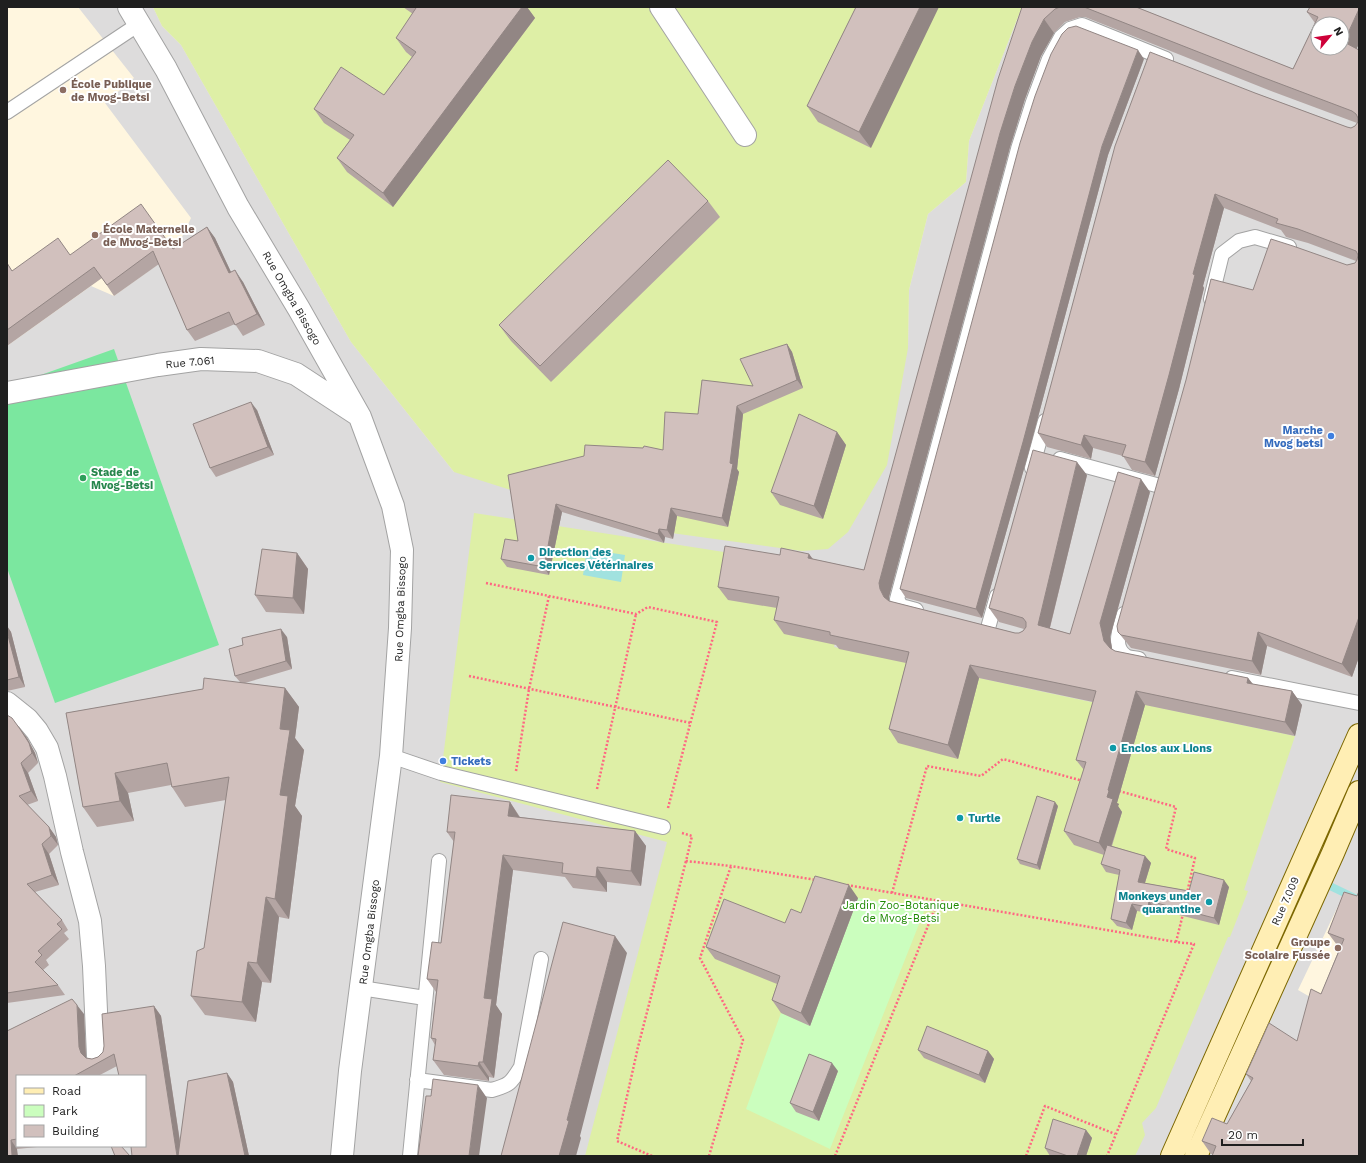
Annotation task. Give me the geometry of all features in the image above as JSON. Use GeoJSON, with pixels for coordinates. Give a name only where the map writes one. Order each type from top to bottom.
{"type":"FeatureCollection","features":[{"type":"Feature","properties":{"kind":"main road","name":"Rue 7.009"},"geometry":{"type":"LineString","coordinates":[[1172,1156],[1359,735]]}},
{"type":"Feature","properties":{"kind":"main road"},"geometry":{"type":"LineString","coordinates":[[1196,1156],[1333,853],[1359,792]]}},
{"type":"Feature","properties":{"kind":"street"},"geometry":{"type":"LineString","coordinates":[[661,7],[745,135]]}},
{"type":"Feature","properties":{"kind":"street","name":"Rue Omgba Bissogo"},"geometry":{"type":"LineString","coordinates":[[134,16],[166,69],[238,207],[299,309],[360,417],[393,506],[402,550],[400,628],[391,756],[350,1071],[342,1156]]}},
{"type":"Feature","properties":{"kind":"street","name":"Rue 7.061"},"geometry":{"type":"LineString","coordinates":[[7,392],[158,365],[201,359],[258,361],[296,374],[360,417]]}},
{"type":"Feature","properties":{"kind":"street"},"geometry":{"type":"LineString","coordinates":[[7,703],[27,719],[37,731],[47,748],[55,776],[72,852],[90,921],[94,966],[98,1056]]}},
{"type":"Feature","properties":{"kind":"lane"},"geometry":{"type":"LineString","coordinates":[[7,112],[134,16]]}},
{"type":"Feature","properties":{"kind":"lane"},"geometry":{"type":"LineString","coordinates":[[930,613],[901,606],[897,599],[1018,149],[1049,59],[1061,37],[1070,29],[1082,25],[1176,62]]}},
{"type":"Feature","properties":{"kind":"lane"},"geometry":{"type":"LineString","coordinates":[[1149,69],[1154,54]]}},
{"type":"Feature","properties":{"kind":"lane"},"geometry":{"type":"LineString","coordinates":[[1206,315],[1222,254],[1239,241],[1255,236],[1305,251]]}},
{"type":"Feature","properties":{"kind":"lane"},"geometry":{"type":"LineString","coordinates":[[1028,482],[1049,407]]}},
{"type":"Feature","properties":{"kind":"lane"},"geometry":{"type":"LineString","coordinates":[[1037,453],[1160,486]]}},
{"type":"Feature","properties":{"kind":"lane"},"geometry":{"type":"LineString","coordinates":[[1156,501],[1164,471]]}},
{"type":"Feature","properties":{"kind":"lane"},"geometry":{"type":"LineString","coordinates":[[974,625],[995,630],[1000,585]]}},
{"type":"Feature","properties":{"kind":"lane"},"geometry":{"type":"LineString","coordinates":[[1128,600],[1118,639],[1120,649],[1126,656],[1150,661]]}},
{"type":"Feature","properties":{"kind":"lane"},"geometry":{"type":"LineString","coordinates":[[1219,675],[1359,703]]}},
{"type":"Feature","properties":{"kind":"lane"},"geometry":{"type":"LineString","coordinates":[[391,756],[441,773],[663,827]]}},
{"type":"Feature","properties":{"kind":"lane"},"geometry":{"type":"LineString","coordinates":[[410,1156],[439,861]]}},
{"type":"Feature","properties":{"kind":"lane"},"geometry":{"type":"LineString","coordinates":[[417,1080],[492,1090],[504,1087],[512,1082],[521,1067],[541,959]]}},
{"type":"Feature","properties":{"kind":"lane"},"geometry":{"type":"LineString","coordinates":[[361,988],[425,998]]}},
{"type":"Feature","properties":{"kind":"path"},"geometry":{"type":"LineString","coordinates":[[486,583],[636,614],[648,607],[717,622],[663,827],[692,836],[638,1047],[617,1142],[652,1156]]}},
{"type":"Feature","properties":{"kind":"path"},"geometry":{"type":"LineString","coordinates":[[513,790],[529,689],[549,596]]}},
{"type":"Feature","properties":{"kind":"path"},"geometry":{"type":"LineString","coordinates":[[593,810],[636,614]]}},
{"type":"Feature","properties":{"kind":"path"},"geometry":{"type":"LineString","coordinates":[[469,676],[691,723]]}},
{"type":"Feature","properties":{"kind":"path"},"geometry":{"type":"LineString","coordinates":[[892,893],[927,766],[981,776],[1003,759],[1086,782]]}},
{"type":"Feature","properties":{"kind":"path"},"geometry":{"type":"LineString","coordinates":[[1116,790],[1176,807],[1166,849],[1195,858],[1186,896]]}},
{"type":"Feature","properties":{"kind":"path"},"geometry":{"type":"LineString","coordinates":[[686,861],[731,866],[823,881]]}},
{"type":"Feature","properties":{"kind":"path"},"geometry":{"type":"LineString","coordinates":[[709,1156],[743,1040],[700,958],[731,866]]}},
{"type":"Feature","properties":{"kind":"path"},"geometry":{"type":"LineString","coordinates":[[846,885],[1194,944],[1107,1156]]}},
{"type":"Feature","properties":{"kind":"path"},"geometry":{"type":"LineString","coordinates":[[835,1156],[938,901]]}},
{"type":"Feature","properties":{"kind":"path"},"geometry":{"type":"LineString","coordinates":[[1176,942],[1183,911]]}},
{"type":"Feature","properties":{"kind":"path"},"geometry":{"type":"LineString","coordinates":[[1026,1156],[1045,1106],[1115,1134]]}},
{"type":"Feature","properties":{"kind":"shaded area"},"geometry":{"type":"Polygon","coordinates":[[[7,7],[153,7],[162,26],[181,45],[351,342],[454,472],[908,348],[909,290],[928,214],[966,182],[969,141],[1022,7],[1359,7],[1359,1156],[7,1156],[7,7]]]}},
{"type":"Feature","properties":{"kind":"shaded area","name":"École Maternelle de Mvog-Betsi"},"geometry":{"type":"Polygon","coordinates":[[[7,7],[78,7],[134,78],[105,103],[191,218],[175,252],[114,296],[91,286],[7,346],[7,7]]]}},
{"type":"Feature","properties":{"kind":"shaded area"},"geometry":{"type":"Polygon","coordinates":[[[1353,905],[1359,907],[1319,1002],[1298,990],[1338,906],[1353,905]]]}},
{"type":"Feature","properties":{"kind":"green space"},"geometry":{"type":"Polygon","coordinates":[[[153,7],[1022,7],[969,141],[966,182],[928,214],[909,290],[908,348],[887,465],[848,532],[828,549],[802,551],[628,527],[454,472],[351,342],[181,45],[162,26],[153,7]]]}},
{"type":"Feature","properties":{"kind":"green space","name":"Stade de Mvog-Betsi"},"geometry":{"type":"Polygon","coordinates":[[[114,349],[219,645],[55,703],[7,568],[7,387],[114,349]]]}},
{"type":"Feature","properties":{"kind":"green space","name":"Jardin Zoo-Botanique de Mvog-Betsi"},"geometry":{"type":"Polygon","coordinates":[[[474,513],[853,572],[834,647],[1110,706],[1113,698],[1295,736],[1244,890],[1248,891],[1230,937],[1228,937],[1156,1108],[1142,1123],[1145,1135],[1135,1156],[585,1156],[667,842],[440,782],[474,513]]]}},
{"type":"Feature","properties":{"kind":"green space"},"geometry":{"type":"Polygon","coordinates":[[[858,898],[925,909],[830,1149],[746,1109],[781,1013],[810,1025],[858,898]]]}},
{"type":"Feature","properties":{"kind":"water"},"geometry":{"type":"Polygon","coordinates":[[[587,549],[625,555],[621,582],[583,575],[587,549]]]}},
{"type":"Feature","properties":{"kind":"building"},"geometry":{"type":"Polygon","coordinates":[[[414,7],[522,7],[383,193],[337,158],[354,135],[314,109],[341,67],[384,95],[416,52],[396,38],[416,8],[414,7]]]}},
{"type":"Feature","properties":{"kind":"building"},"geometry":{"type":"Polygon","coordinates":[[[856,7],[920,7],[859,132],[807,106],[856,7]]]}},
{"type":"Feature","properties":{"kind":"building"},"geometry":{"type":"Polygon","coordinates":[[[1022,7],[1060,7],[1055,9],[1044,19],[1032,42],[1015,86],[1000,133],[879,583],[880,589],[884,597],[889,601],[1015,633],[1023,631],[1026,627],[1026,622],[1023,618],[989,608],[1033,450],[1077,462],[1038,625],[1070,634],[1118,472],[1141,479],[1100,623],[1104,641],[1115,651],[1248,678],[1247,683],[1292,691],[1285,722],[1136,691],[1108,790],[1107,797],[1113,799],[1099,843],[1064,831],[1086,762],[1076,760],[1096,691],[970,665],[948,745],[889,729],[909,652],[830,635],[830,632],[774,620],[779,597],[718,587],[725,546],[780,555],[781,548],[809,554],[808,558],[864,570],[998,79],[1022,7]]]}},
{"type":"Feature","properties":{"kind":"building"},"geometry":{"type":"Polygon","coordinates":[[[1084,7],[1136,7],[1293,69],[1310,34],[1310,56],[1350,56],[1350,45],[1359,50],[1359,617],[1342,664],[1258,632],[1252,661],[1121,635],[1118,632],[1117,626],[1186,380],[1211,279],[1253,290],[1271,239],[1347,265],[1355,263],[1358,255],[1356,251],[1298,229],[1276,223],[1278,219],[1215,194],[1193,274],[1195,275],[1169,375],[1145,462],[1122,456],[1126,445],[1084,435],[1081,445],[1038,433],[1115,146],[1150,52],[1255,93],[1351,128],[1358,122],[1356,114],[1352,111],[1084,7]]]}},
{"type":"Feature","properties":{"kind":"building"},"geometry":{"type":"Polygon","coordinates":[[[1310,7],[1359,7],[1350,29],[1350,16],[1316,16],[1307,12],[1310,7]]]}},
{"type":"Feature","properties":{"kind":"building"},"geometry":{"type":"Polygon","coordinates":[[[1076,26],[1138,50],[1102,146],[1023,442],[976,609],[900,589],[1020,143],[1035,96],[1051,54],[1062,34],[1068,28],[1076,26]]]}},
{"type":"Feature","properties":{"kind":"building"},"geometry":{"type":"Polygon","coordinates":[[[668,160],[708,201],[540,366],[499,325],[668,160]]]}},
{"type":"Feature","properties":{"kind":"building"},"geometry":{"type":"Polygon","coordinates":[[[141,204],[173,249],[207,227],[229,273],[235,270],[257,314],[235,325],[229,312],[187,330],[153,251],[107,285],[94,267],[7,330],[7,263],[12,271],[58,238],[70,255],[141,204]]]}},
{"type":"Feature","properties":{"kind":"building"},"geometry":{"type":"Polygon","coordinates":[[[787,344],[797,380],[737,406],[730,463],[733,464],[722,518],[671,508],[667,530],[659,529],[658,534],[556,504],[544,567],[501,559],[505,539],[518,541],[508,475],[584,456],[585,445],[643,448],[644,446],[663,450],[665,412],[698,414],[702,380],[753,386],[740,359],[787,344]]]}},
{"type":"Feature","properties":{"kind":"building"},"geometry":{"type":"Polygon","coordinates":[[[251,402],[268,447],[210,468],[193,424],[251,402]]]}},
{"type":"Feature","properties":{"kind":"building"},"geometry":{"type":"Polygon","coordinates":[[[799,414],[837,432],[814,506],[771,492],[799,414]]]}},
{"type":"Feature","properties":{"kind":"building"},"geometry":{"type":"Polygon","coordinates":[[[262,549],[297,553],[293,598],[255,595],[262,549]]]}},
{"type":"Feature","properties":{"kind":"building"},"geometry":{"type":"Polygon","coordinates":[[[281,629],[286,661],[235,676],[229,649],[243,645],[242,638],[281,629]]]}},
{"type":"Feature","properties":{"kind":"building"},"geometry":{"type":"Polygon","coordinates":[[[7,632],[19,677],[7,680],[7,632]]]}},
{"type":"Feature","properties":{"kind":"building"},"geometry":{"type":"Polygon","coordinates":[[[204,678],[285,688],[280,729],[290,730],[280,795],[288,796],[275,899],[266,897],[257,963],[248,962],[242,1002],[191,996],[197,951],[204,948],[229,777],[172,787],[167,763],[115,773],[120,801],[83,807],[66,713],[203,689],[204,678]]]}},
{"type":"Feature","properties":{"kind":"building"},"geometry":{"type":"Polygon","coordinates":[[[7,715],[12,718],[20,729],[29,743],[32,753],[21,763],[31,791],[19,796],[49,827],[51,836],[42,844],[52,875],[27,884],[62,920],[57,924],[62,929],[38,951],[42,955],[35,962],[58,985],[7,993],[7,715]]]}},
{"type":"Feature","properties":{"kind":"building"},"geometry":{"type":"Polygon","coordinates":[[[451,795],[510,802],[508,816],[635,831],[631,871],[597,867],[596,877],[562,873],[563,863],[503,855],[484,998],[492,999],[483,1062],[479,1062],[478,1066],[433,1060],[436,1039],[431,1038],[438,980],[427,979],[432,942],[441,943],[455,832],[447,832],[451,795]]]}},
{"type":"Feature","properties":{"kind":"building"},"geometry":{"type":"Polygon","coordinates":[[[1037,796],[1055,802],[1037,865],[1017,859],[1037,796]]]}},
{"type":"Feature","properties":{"kind":"building"},"geometry":{"type":"Polygon","coordinates":[[[1107,845],[1145,856],[1138,882],[1189,891],[1194,872],[1224,880],[1214,918],[1149,901],[1148,907],[1132,904],[1126,923],[1111,919],[1120,870],[1101,864],[1107,845]]]}},
{"type":"Feature","properties":{"kind":"building"},"geometry":{"type":"Polygon","coordinates":[[[815,876],[849,885],[801,1013],[772,1000],[780,976],[706,947],[724,899],[785,923],[791,909],[801,913],[815,876]]]}},
{"type":"Feature","properties":{"kind":"building"},"geometry":{"type":"Polygon","coordinates":[[[1359,891],[1359,1156],[1212,1156],[1216,1146],[1202,1141],[1212,1118],[1227,1124],[1253,1078],[1246,1074],[1269,1023],[1297,1041],[1311,989],[1321,994],[1344,939],[1328,933],[1344,892],[1357,896],[1359,891]]]}},
{"type":"Feature","properties":{"kind":"building"},"geometry":{"type":"Polygon","coordinates":[[[563,922],[615,936],[567,1120],[569,1121],[559,1156],[501,1156],[563,922]]]}},
{"type":"Feature","properties":{"kind":"building"},"geometry":{"type":"Polygon","coordinates":[[[72,999],[77,1005],[79,1047],[81,1053],[86,1058],[92,1059],[98,1057],[103,1052],[102,1014],[154,1006],[177,1156],[132,1156],[131,1147],[146,1147],[146,1075],[119,1075],[114,1054],[76,1075],[16,1075],[16,1139],[11,1140],[12,1156],[7,1156],[7,1031],[72,999]]]}},
{"type":"Feature","properties":{"kind":"building"},"geometry":{"type":"Polygon","coordinates":[[[927,1026],[988,1051],[979,1075],[918,1050],[927,1026]]]}},
{"type":"Feature","properties":{"kind":"building"},"geometry":{"type":"Polygon","coordinates":[[[809,1054],[832,1063],[813,1112],[790,1103],[809,1054]]]}},
{"type":"Feature","properties":{"kind":"building"},"geometry":{"type":"Polygon","coordinates":[[[227,1073],[245,1156],[178,1156],[188,1081],[227,1073]]]}},
{"type":"Feature","properties":{"kind":"building"},"geometry":{"type":"Polygon","coordinates":[[[433,1079],[478,1085],[469,1156],[418,1156],[426,1096],[431,1096],[433,1079]]]}},
{"type":"Feature","properties":{"kind":"building"},"geometry":{"type":"Polygon","coordinates":[[[1053,1119],[1086,1130],[1077,1156],[1068,1156],[1045,1148],[1053,1119]]]}},
{"type":"Feature","properties":{"kind":"building"},"geometry":{"type":"Polygon","coordinates":[[[111,1147],[122,1147],[130,1156],[115,1156],[111,1147]]]}},
{"type":"Feature","properties":{"kind":"waterway"},"geometry":{"type":"LineString","coordinates":[[1332,887],[1359,900]]}},
{"type":"Feature","properties":{"kind":"place","name":"École Publique de Mvog-Betsi"},"geometry":{"type":"Point","coordinates":[63,90]}},
{"type":"Feature","properties":{"kind":"place","name":"École Maternelle de Mvog-Betsi"},"geometry":{"type":"Point","coordinates":[95,235]}},
{"type":"Feature","properties":{"kind":"place","name":"Marche Mvog betsi"},"geometry":{"type":"Point","coordinates":[1331,436]}},
{"type":"Feature","properties":{"kind":"place","name":"Stade de Mvog-Betsi"},"geometry":{"type":"Point","coordinates":[83,478]}},
{"type":"Feature","properties":{"kind":"place","name":"Direction des Services Vétérinaires"},"geometry":{"type":"Point","coordinates":[531,558]}},
{"type":"Feature","properties":{"kind":"place","name":"Enclos aux Lions"},"geometry":{"type":"Point","coordinates":[1113,748]}},
{"type":"Feature","properties":{"kind":"place","name":"Tickets"},"geometry":{"type":"Point","coordinates":[443,761]}},
{"type":"Feature","properties":{"kind":"place","name":"Turtle"},"geometry":{"type":"Point","coordinates":[960,818]}},
{"type":"Feature","properties":{"kind":"place","name":"Monkeys under quarantine"},"geometry":{"type":"Point","coordinates":[1209,902]}},
{"type":"Feature","properties":{"kind":"place","name":"Groupe Scolaire Fussée"},"geometry":{"type":"Point","coordinates":[1338,948]}}]}
